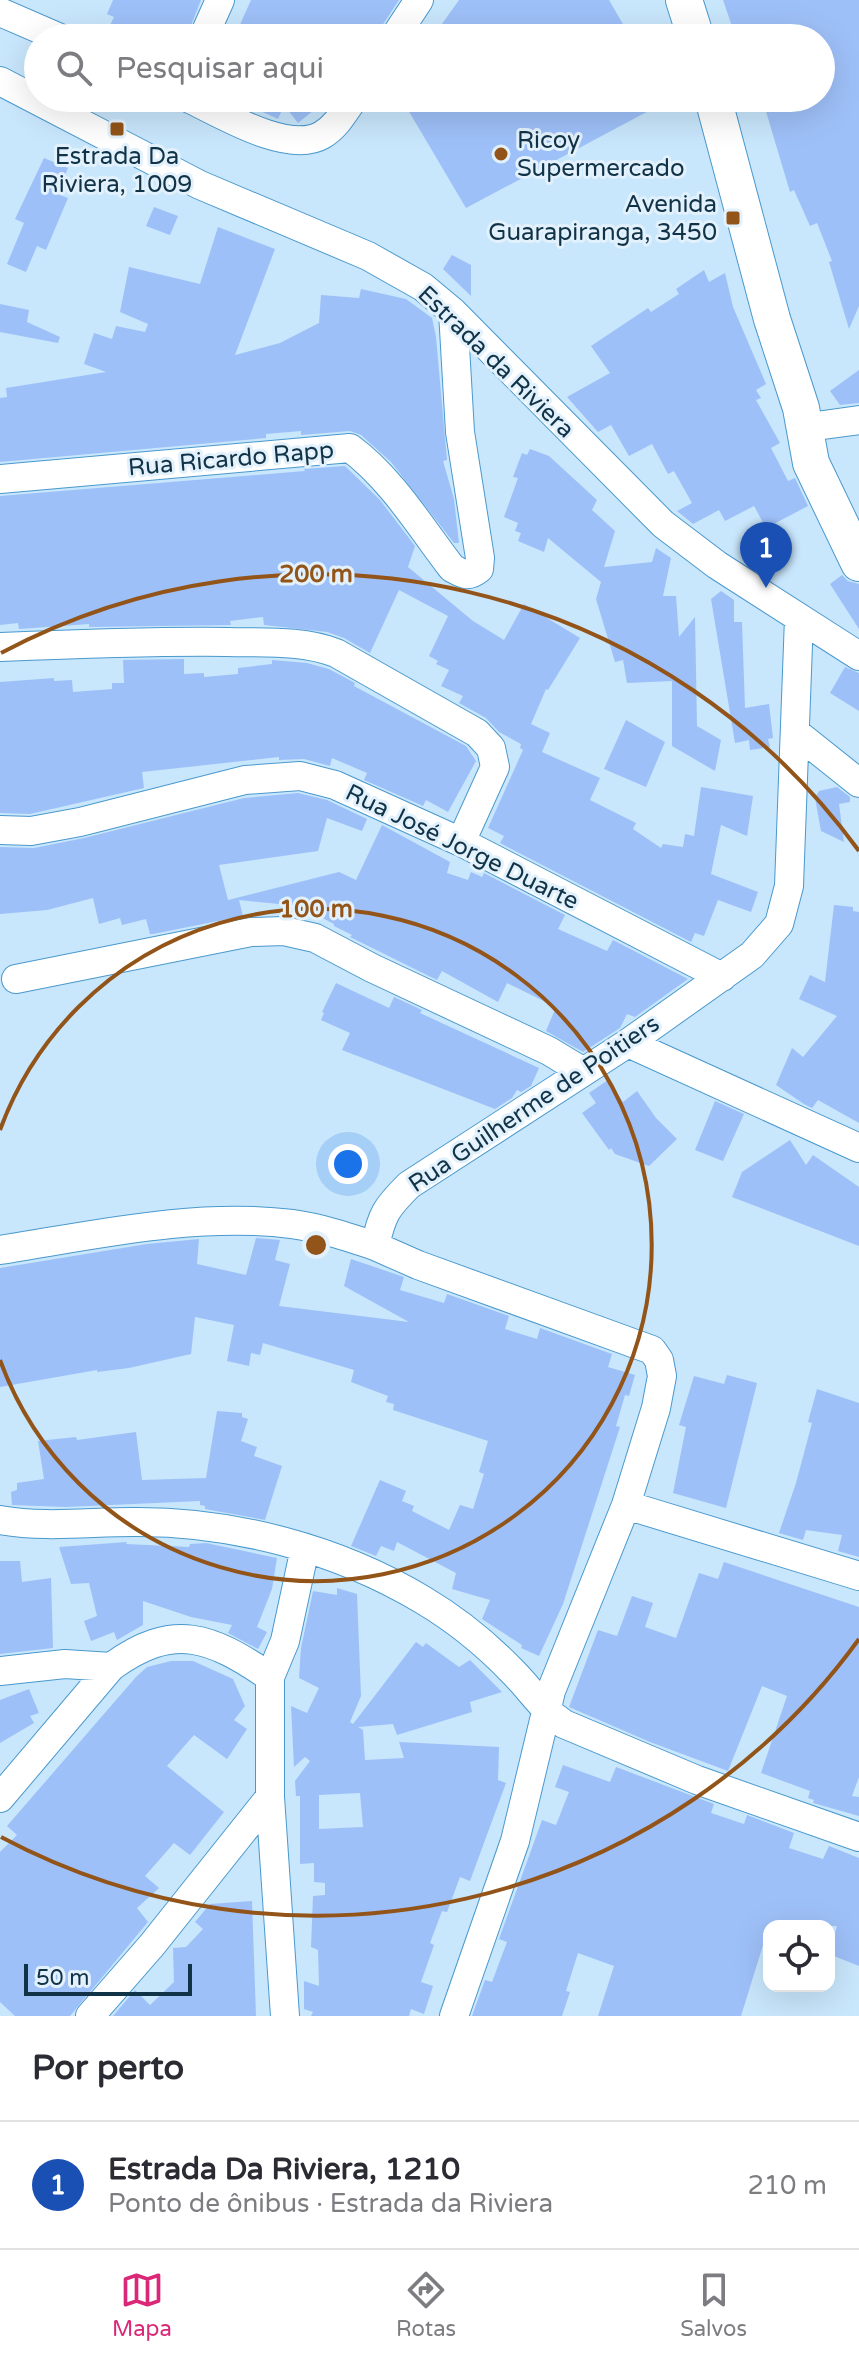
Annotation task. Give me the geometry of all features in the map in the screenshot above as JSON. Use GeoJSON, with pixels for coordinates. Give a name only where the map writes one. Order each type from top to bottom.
{"type":"FeatureCollection","features":[{"type":"Feature","properties":{"kind":"main road"},"geometry":{"type":"LineString","coordinates":[[684,0],[692,24]]}},
{"type":"Feature","properties":{"kind":"main road"},"geometry":{"type":"LineString","coordinates":[[717,112],[772,319],[808,417],[834,455],[859,507]]}},
{"type":"Feature","properties":{"kind":"main road"},"geometry":{"type":"LineString","coordinates":[[808,417],[811,463],[859,563]]}},
{"type":"Feature","properties":{"kind":"street"},"geometry":{"type":"LineString","coordinates":[[38,0],[47,24]]}},
{"type":"Feature","properties":{"kind":"street"},"geometry":{"type":"LineString","coordinates":[[209,24],[220,0]]}},
{"type":"Feature","properties":{"kind":"street"},"geometry":{"type":"LineString","coordinates":[[403,24],[419,0]]}},
{"type":"Feature","properties":{"kind":"street"},"geometry":{"type":"LineString","coordinates":[[0,12],[29,24]]}},
{"type":"Feature","properties":{"kind":"street","name":"Estrada da Riviera"},"geometry":{"type":"LineString","coordinates":[[0,81],[24,93]]}},
{"type":"Feature","properties":{"kind":"street","name":"Estrada da Riviera"},"geometry":{"type":"LineString","coordinates":[[60,112],[200,185],[368,256],[423,287],[453,312],[663,524],[717,565],[859,656]]}},
{"type":"Feature","properties":{"kind":"street"},"geometry":{"type":"LineString","coordinates":[[218,112],[274,137],[296,140],[319,137],[335,125],[344,112]]}},
{"type":"Feature","properties":{"kind":"street","name":"Rua Ricardo Rapp"},"geometry":{"type":"LineString","coordinates":[[0,479],[350,448],[368,461],[452,568],[472,575],[479,569],[480,558],[460,432],[453,312]]}},
{"type":"Feature","properties":{"kind":"street"},"geometry":{"type":"LineString","coordinates":[[808,417],[859,420]]}},
{"type":"Feature","properties":{"kind":"street","name":"Rua Guilherme de Poitiers"},"geometry":{"type":"LineString","coordinates":[[375,1246],[382,1217],[409,1185],[628,1043],[722,977],[752,955],[779,924],[789,886],[799,618]]}},
{"type":"Feature","properties":{"kind":"street","name":"Estrada da Riviera"},"geometry":{"type":"LineString","coordinates":[[825,637],[859,641]]}},
{"type":"Feature","properties":{"kind":"street"},"geometry":{"type":"LineString","coordinates":[[0,647],[290,643],[317,645],[336,653],[477,733],[491,748],[495,767],[461,842]]}},
{"type":"Feature","properties":{"kind":"street"},"geometry":{"type":"LineString","coordinates":[[795,732],[859,783]]}},
{"type":"Feature","properties":{"kind":"street","name":"Rua José Jorge Duarte"},"geometry":{"type":"LineString","coordinates":[[0,830],[31,831],[80,822],[245,780],[300,776],[335,785],[461,842],[722,977]]}},
{"type":"Feature","properties":{"kind":"street"},"geometry":{"type":"LineString","coordinates":[[16,979],[251,932],[284,931],[315,938],[549,1051],[582,1071]]}},
{"type":"Feature","properties":{"kind":"street"},"geometry":{"type":"LineString","coordinates":[[628,1043],[859,1148]]}},
{"type":"Feature","properties":{"kind":"street"},"geometry":{"type":"LineString","coordinates":[[0,1250],[170,1225],[233,1222],[308,1227],[375,1246],[418,1265],[652,1350],[659,1360],[662,1376],[656,1408],[626,1505],[565,1654],[546,1711],[515,1841],[454,2016]]}},
{"type":"Feature","properties":{"kind":"street"},"geometry":{"type":"LineString","coordinates":[[626,1505],[859,1576]]}},
{"type":"Feature","properties":{"kind":"street"},"geometry":{"type":"LineString","coordinates":[[0,1520],[57,1524],[136,1521],[202,1525],[305,1548],[373,1573],[425,1601],[502,1661],[546,1711],[584,1733],[697,1780],[859,1837]]}},
{"type":"Feature","properties":{"kind":"street"},"geometry":{"type":"LineString","coordinates":[[285,2016],[270,1797],[270,1677],[285,1641],[305,1548]]}},
{"type":"Feature","properties":{"kind":"street"},"geometry":{"type":"LineString","coordinates":[[0,1798],[111,1667],[130,1653],[160,1641],[187,1638],[214,1644],[270,1677]]}},
{"type":"Feature","properties":{"kind":"street"},"geometry":{"type":"LineString","coordinates":[[0,1671],[65,1664],[111,1667]]}},
{"type":"Feature","properties":{"kind":"street"},"geometry":{"type":"LineString","coordinates":[[90,2016],[152,1945],[270,1797]]}},
{"type":"Feature","properties":{"kind":"building"},"geometry":{"type":"Polygon","coordinates":[[[113,0],[201,0],[192,24],[111,24],[114,17],[107,14],[113,0]]]}},
{"type":"Feature","properties":{"kind":"building"},"geometry":{"type":"Polygon","coordinates":[[[251,0],[399,0],[383,24],[240,24],[251,0]]]}},
{"type":"Feature","properties":{"kind":"building"},"geometry":{"type":"Polygon","coordinates":[[[459,0],[609,0],[623,24],[442,24],[459,0]]]}},
{"type":"Feature","properties":{"kind":"building"},"geometry":{"type":"Polygon","coordinates":[[[723,0],[859,0],[859,306],[849,329],[829,262],[832,261],[817,223],[810,226],[794,190],[790,192],[766,112],[835,112],[835,24],[731,24],[723,0]]]}},
{"type":"Feature","properties":{"kind":"building"},"geometry":{"type":"Polygon","coordinates":[[[263,112],[281,112],[278,119],[263,112]]]}},
{"type":"Feature","properties":{"kind":"building"},"geometry":{"type":"Polygon","coordinates":[[[289,112],[312,112],[298,123],[289,112]]]}},
{"type":"Feature","properties":{"kind":"building","name":"Ricoy Supermercado"},"geometry":{"type":"Polygon","coordinates":[[[409,112],[647,112],[466,208],[409,112]]]}},
{"type":"Feature","properties":{"kind":"building"},"geometry":{"type":"Polygon","coordinates":[[[44,158],[68,168],[57,194],[68,198],[46,250],[37,246],[26,272],[7,264],[24,223],[15,219],[44,158]]]}},
{"type":"Feature","properties":{"kind":"building"},"geometry":{"type":"Polygon","coordinates":[[[154,207],[178,216],[170,235],[146,226],[154,207]]]}},
{"type":"Feature","properties":{"kind":"building"},"geometry":{"type":"Polygon","coordinates":[[[218,227],[275,249],[235,355],[280,343],[319,323],[321,295],[359,298],[361,289],[406,299],[432,318],[447,460],[443,461],[454,499],[459,543],[454,543],[391,462],[361,435],[350,431],[266,434],[266,438],[0,462],[0,398],[7,397],[6,388],[106,372],[84,364],[94,333],[112,339],[116,326],[145,332],[148,324],[120,312],[129,267],[200,284],[218,227]]]}},
{"type":"Feature","properties":{"kind":"building"},"geometry":{"type":"Polygon","coordinates":[[[452,255],[471,265],[471,296],[443,269],[452,255]]]}},
{"type":"Feature","properties":{"kind":"building"},"geometry":{"type":"Polygon","coordinates":[[[704,270],[709,282],[725,273],[733,307],[766,384],[756,390],[761,398],[756,400],[780,443],[771,448],[788,481],[795,478],[808,506],[766,528],[754,506],[725,521],[719,510],[693,524],[677,511],[692,503],[674,471],[668,474],[652,444],[629,456],[611,425],[598,432],[567,397],[610,373],[591,346],[648,308],[651,312],[679,294],[676,289],[704,270]]]}},
{"type":"Feature","properties":{"kind":"building"},"geometry":{"type":"Polygon","coordinates":[[[0,304],[29,310],[27,322],[60,337],[58,343],[0,332],[0,304]]]}},
{"type":"Feature","properties":{"kind":"building"},"geometry":{"type":"Polygon","coordinates":[[[859,370],[859,403],[840,405],[830,391],[859,370]]]}},
{"type":"Feature","properties":{"kind":"building"},"geometry":{"type":"Polygon","coordinates":[[[530,449],[549,456],[597,500],[592,510],[615,531],[604,567],[652,562],[656,548],[671,558],[663,596],[676,596],[679,637],[695,617],[697,726],[721,740],[715,771],[672,746],[672,681],[627,683],[623,660],[615,662],[596,599],[601,582],[548,538],[544,552],[518,541],[521,533],[515,531],[518,523],[504,517],[518,478],[513,477],[522,453],[527,455],[530,449]]]}},
{"type":"Feature","properties":{"kind":"building"},"geometry":{"type":"Polygon","coordinates":[[[345,466],[380,500],[415,546],[408,567],[473,621],[504,640],[524,604],[580,638],[546,689],[531,724],[550,733],[542,752],[600,778],[590,800],[636,823],[633,829],[661,848],[663,844],[683,847],[685,834],[694,836],[701,787],[753,796],[747,836],[721,825],[711,874],[758,892],[751,912],[718,900],[704,936],[695,933],[691,942],[500,843],[504,836],[488,828],[523,750],[521,744],[459,703],[463,696],[441,686],[449,670],[436,664],[438,661],[429,656],[448,616],[399,590],[370,653],[327,632],[264,625],[263,617],[230,621],[231,625],[89,627],[89,624],[19,629],[18,623],[0,625],[0,496],[345,466]]]}},
{"type":"Feature","properties":{"kind":"building"},"geometry":{"type":"Polygon","coordinates":[[[842,575],[848,581],[859,584],[859,629],[830,584],[842,575]]]}},
{"type":"Feature","properties":{"kind":"building"},"geometry":{"type":"Polygon","coordinates":[[[721,591],[734,600],[734,622],[742,622],[745,708],[769,704],[773,738],[768,739],[770,747],[750,750],[749,740],[735,743],[711,599],[721,591]]]}},
{"type":"Feature","properties":{"kind":"building"},"geometry":{"type":"Polygon","coordinates":[[[184,659],[184,674],[204,673],[204,677],[238,674],[238,668],[272,664],[272,660],[307,663],[329,669],[355,683],[354,686],[466,746],[476,761],[448,812],[426,800],[423,806],[364,780],[367,773],[332,758],[330,766],[304,759],[279,760],[279,757],[142,772],[144,788],[30,814],[0,813],[0,682],[54,678],[54,681],[72,680],[73,692],[112,689],[112,683],[124,683],[123,660],[184,659]]]}},
{"type":"Feature","properties":{"kind":"building"},"geometry":{"type":"Polygon","coordinates":[[[845,667],[859,673],[859,711],[830,693],[845,667]]]}},
{"type":"Feature","properties":{"kind":"building"},"geometry":{"type":"Polygon","coordinates":[[[626,720],[665,742],[646,787],[604,769],[626,720]]]}},
{"type":"Feature","properties":{"kind":"building"},"geometry":{"type":"Polygon","coordinates":[[[837,787],[850,797],[850,802],[839,804],[844,842],[821,831],[815,798],[819,791],[837,787]]]}},
{"type":"Feature","properties":{"kind":"building"},"geometry":{"type":"Polygon","coordinates":[[[298,793],[327,800],[367,819],[362,831],[327,818],[318,851],[219,865],[228,900],[339,872],[356,880],[382,825],[450,862],[447,873],[468,880],[471,872],[482,877],[484,873],[565,915],[558,929],[607,951],[613,940],[688,979],[635,1017],[627,1014],[620,1028],[583,1052],[546,1031],[556,1007],[507,983],[498,1002],[442,971],[437,980],[350,937],[352,935],[299,906],[239,900],[243,916],[153,934],[150,934],[146,919],[122,925],[120,918],[99,924],[93,898],[47,910],[0,914],[0,847],[34,848],[244,798],[298,793]]]}},
{"type":"Feature","properties":{"kind":"building"},"geometry":{"type":"Polygon","coordinates":[[[834,905],[853,907],[853,911],[859,912],[859,1123],[818,1100],[812,1108],[776,1085],[792,1048],[803,1057],[837,1016],[799,999],[810,975],[825,982],[834,905]]]}},
{"type":"Feature","properties":{"kind":"building"},"geometry":{"type":"Polygon","coordinates":[[[336,983],[389,1008],[394,997],[422,1010],[420,1013],[539,1068],[531,1086],[521,1092],[517,1090],[512,1098],[495,1109],[342,1050],[350,1033],[321,1020],[336,983]]]}},
{"type":"Feature","properties":{"kind":"building"},"geometry":{"type":"Polygon","coordinates":[[[608,1080],[623,1102],[637,1091],[656,1118],[677,1139],[649,1166],[615,1154],[611,1148],[609,1150],[582,1113],[596,1103],[589,1093],[608,1080]]]}},
{"type":"Feature","properties":{"kind":"building"},"geometry":{"type":"Polygon","coordinates":[[[715,1101],[744,1114],[723,1161],[695,1150],[715,1101]]]}},
{"type":"Feature","properties":{"kind":"building"},"geometry":{"type":"Polygon","coordinates":[[[790,1140],[806,1165],[813,1155],[859,1187],[859,1246],[732,1197],[742,1172],[790,1140]]]}},
{"type":"Feature","properties":{"kind":"building"},"geometry":{"type":"Polygon","coordinates":[[[256,1238],[280,1240],[275,1260],[290,1264],[279,1306],[409,1322],[344,1286],[351,1259],[404,1277],[400,1290],[444,1303],[447,1294],[509,1316],[505,1329],[537,1339],[540,1328],[612,1354],[608,1367],[635,1375],[629,1396],[625,1395],[616,1426],[620,1427],[563,1604],[539,1656],[521,1648],[522,1645],[482,1619],[490,1600],[452,1589],[456,1573],[397,1542],[394,1551],[381,1546],[376,1556],[351,1546],[380,1480],[406,1491],[402,1501],[414,1506],[412,1511],[449,1530],[460,1505],[473,1509],[484,1474],[479,1472],[488,1441],[393,1410],[394,1404],[386,1402],[388,1396],[351,1382],[354,1370],[263,1343],[260,1355],[251,1353],[249,1366],[227,1361],[234,1325],[195,1317],[191,1354],[129,1368],[97,1370],[0,1387],[0,1268],[147,1244],[199,1239],[197,1264],[246,1275],[256,1238]]]}},
{"type":"Feature","properties":{"kind":"building"},"geometry":{"type":"Polygon","coordinates":[[[727,1375],[757,1383],[726,1508],[673,1493],[686,1427],[679,1425],[694,1376],[724,1384],[727,1375]]]}},
{"type":"Feature","properties":{"kind":"building"},"geometry":{"type":"Polygon","coordinates":[[[817,1389],[859,1403],[859,1557],[838,1551],[842,1535],[806,1530],[803,1540],[779,1533],[812,1423],[808,1422],[817,1389]]]}},
{"type":"Feature","properties":{"kind":"building"},"geometry":{"type":"Polygon","coordinates":[[[217,1411],[242,1413],[242,1417],[248,1419],[241,1441],[257,1447],[254,1456],[282,1466],[265,1520],[205,1509],[200,1501],[66,1507],[12,1505],[11,1492],[17,1490],[17,1483],[44,1479],[38,1441],[76,1437],[77,1440],[136,1432],[142,1480],[206,1478],[217,1411]]]}},
{"type":"Feature","properties":{"kind":"building"},"geometry":{"type":"Polygon","coordinates":[[[127,1542],[189,1547],[190,1544],[206,1543],[277,1558],[272,1589],[257,1627],[267,1632],[258,1649],[228,1633],[232,1625],[191,1617],[143,1601],[143,1625],[117,1640],[114,1632],[91,1641],[84,1621],[97,1616],[89,1583],[71,1584],[59,1547],[127,1542]]]}},
{"type":"Feature","properties":{"kind":"building"},"geometry":{"type":"Polygon","coordinates":[[[0,1561],[20,1561],[22,1582],[51,1578],[53,1648],[0,1654],[0,1561]]]}},
{"type":"Feature","properties":{"kind":"building"},"geometry":{"type":"Polygon","coordinates":[[[724,1562],[859,1607],[859,1777],[852,1796],[859,1797],[859,1816],[813,1803],[814,1800],[808,1798],[810,1791],[761,1773],[787,1696],[762,1686],[728,1771],[569,1707],[598,1630],[617,1636],[632,1596],[653,1603],[645,1627],[676,1638],[699,1573],[718,1579],[724,1562]]]}},
{"type":"Feature","properties":{"kind":"building"},"geometry":{"type":"Polygon","coordinates":[[[337,1588],[357,1594],[361,1696],[350,1722],[353,1724],[416,1642],[423,1647],[426,1643],[459,1667],[470,1660],[502,1692],[470,1702],[472,1712],[397,1735],[393,1724],[358,1727],[363,1730],[365,1760],[404,1758],[399,1742],[499,1747],[498,1780],[506,1783],[470,1881],[460,1877],[447,1912],[442,1911],[430,1943],[434,1945],[421,1982],[433,1986],[424,2014],[411,2009],[409,2016],[311,2016],[313,2012],[304,2009],[304,1981],[319,1986],[318,1950],[311,1947],[313,1896],[325,1895],[325,1883],[314,1882],[314,1863],[300,1864],[300,1796],[296,1796],[295,1781],[310,1761],[305,1757],[294,1767],[291,1706],[307,1713],[319,1688],[299,1678],[301,1648],[313,1591],[337,1595],[337,1588]],[[360,1793],[319,1795],[319,1829],[363,1827],[360,1793]]]}},
{"type":"Feature","properties":{"kind":"building"},"geometry":{"type":"Polygon","coordinates":[[[171,1661],[193,1661],[233,1679],[245,1706],[234,1720],[247,1729],[227,1759],[194,1735],[167,1766],[224,1812],[190,1855],[174,1843],[145,1876],[159,1888],[137,1908],[148,1922],[70,2016],[15,2016],[0,2002],[0,1852],[17,1835],[7,1826],[136,1677],[147,1667],[171,1661]]]}},
{"type":"Feature","properties":{"kind":"building"},"geometry":{"type":"Polygon","coordinates":[[[29,1689],[39,1713],[30,1716],[34,1723],[0,1743],[0,1700],[29,1689]]]}},
{"type":"Feature","properties":{"kind":"building"},"geometry":{"type":"Polygon","coordinates":[[[563,1765],[610,1782],[616,1767],[714,1804],[711,1813],[744,1824],[747,1815],[794,1833],[789,1848],[823,1859],[829,1846],[859,1858],[859,1966],[835,1956],[835,1920],[763,1920],[763,1945],[741,2016],[598,2016],[614,1966],[578,1953],[562,2016],[472,2016],[485,1980],[492,1982],[507,1942],[499,1939],[542,1820],[556,1825],[569,1792],[555,1787],[563,1765]]]}},
{"type":"Feature","properties":{"kind":"building"},"geometry":{"type":"Polygon","coordinates":[[[252,1901],[256,2016],[113,2016],[135,1990],[150,2005],[174,1982],[173,1948],[186,1947],[203,1929],[195,1922],[210,1904],[252,1901]]]}},
{"type":"Feature","properties":{"kind":"place","name":"Estrada Da Riviera, 1009"},"geometry":{"type":"Point","coordinates":[117,129]}},
{"type":"Feature","properties":{"kind":"place","name":"Ricoy Supermercado"},"geometry":{"type":"Point","coordinates":[501,154]}},
{"type":"Feature","properties":{"kind":"place","name":"Avenida Guarapiranga, 3450"},"geometry":{"type":"Point","coordinates":[733,218]}},
{"type":"Feature","properties":{"kind":"place","name":"Estrada Da Riviera, 1210"},"geometry":{"type":"Point","coordinates":[766,588]}}]}
